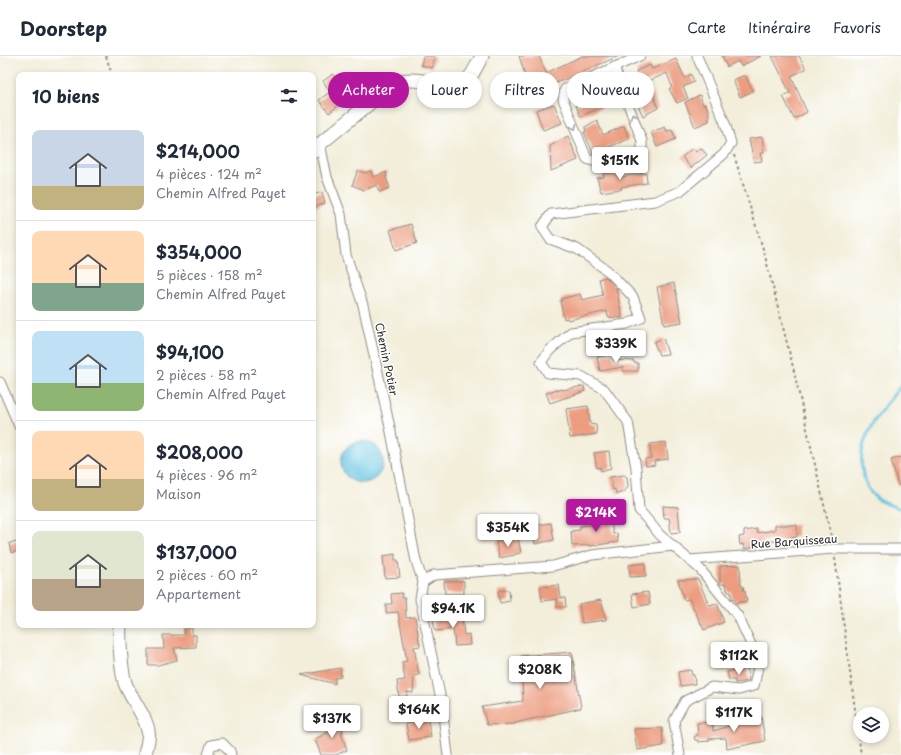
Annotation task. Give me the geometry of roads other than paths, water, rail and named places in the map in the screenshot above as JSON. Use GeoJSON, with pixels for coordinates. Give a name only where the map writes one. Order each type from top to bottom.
{"type":"FeatureCollection","features":[{"type":"Feature","properties":{"kind":"main road"},"geometry":{"type":"LineString","coordinates":[[317,148],[394,83],[414,79],[451,88],[456,87],[469,80],[482,56]]}},
{"type":"Feature","properties":{"kind":"main road"},"geometry":{"type":"LineString","coordinates":[[120,628],[119,637],[124,682],[130,696],[146,723],[149,732],[145,755]]}},
{"type":"Feature","properties":{"kind":"street"},"geometry":{"type":"LineString","coordinates":[[614,67],[642,141],[642,152],[634,158],[598,163],[587,159],[562,99],[565,89],[614,67],[640,56]]}},
{"type":"Feature","properties":{"kind":"street"},"geometry":{"type":"LineString","coordinates":[[680,755],[674,721],[685,701],[712,687],[739,690],[754,686],[759,662],[738,616],[700,569],[660,535],[639,510],[636,468],[628,422],[604,389],[580,376],[548,373],[541,362],[550,350],[571,332],[627,324],[641,318],[633,297],[608,271],[577,249],[550,239],[542,227],[551,214],[656,201],[680,191],[724,154],[731,143],[725,123],[697,56]]}},
{"type":"Feature","properties":{"kind":"street","name":"Chemin Potier"},"geometry":{"type":"LineString","coordinates":[[317,148],[341,214],[346,255],[363,304],[391,432],[416,561],[424,582]]}},
{"type":"Feature","properties":{"kind":"street"},"geometry":{"type":"LineString","coordinates":[[0,382],[16,419]]}},
{"type":"Feature","properties":{"kind":"street"},"geometry":{"type":"LineString","coordinates":[[448,755],[441,700],[420,599],[424,582],[434,575],[553,566],[592,555],[673,546]]}},
{"type":"Feature","properties":{"kind":"street","name":"Rue Barquisseau"},"geometry":{"type":"LineString","coordinates":[[689,560],[834,549],[901,549]]}},
{"type":"Feature","properties":{"kind":"street"},"geometry":{"type":"LineString","coordinates":[[208,755],[211,745],[222,743],[230,751],[231,755]]}},
{"type":"Feature","properties":{"kind":"water"},"geometry":{"type":"Polygon","coordinates":[[[358,441],[366,441],[374,444],[380,450],[383,462],[380,474],[374,480],[366,483],[358,483],[350,480],[344,474],[341,466],[341,458],[344,450],[350,444],[358,441]]]}},
{"type":"Feature","properties":{"kind":"waterway"},"geometry":{"type":"LineString","coordinates":[[901,386],[885,405],[871,426],[866,437],[861,461],[865,481],[871,493],[882,502],[901,509]]}}]}
